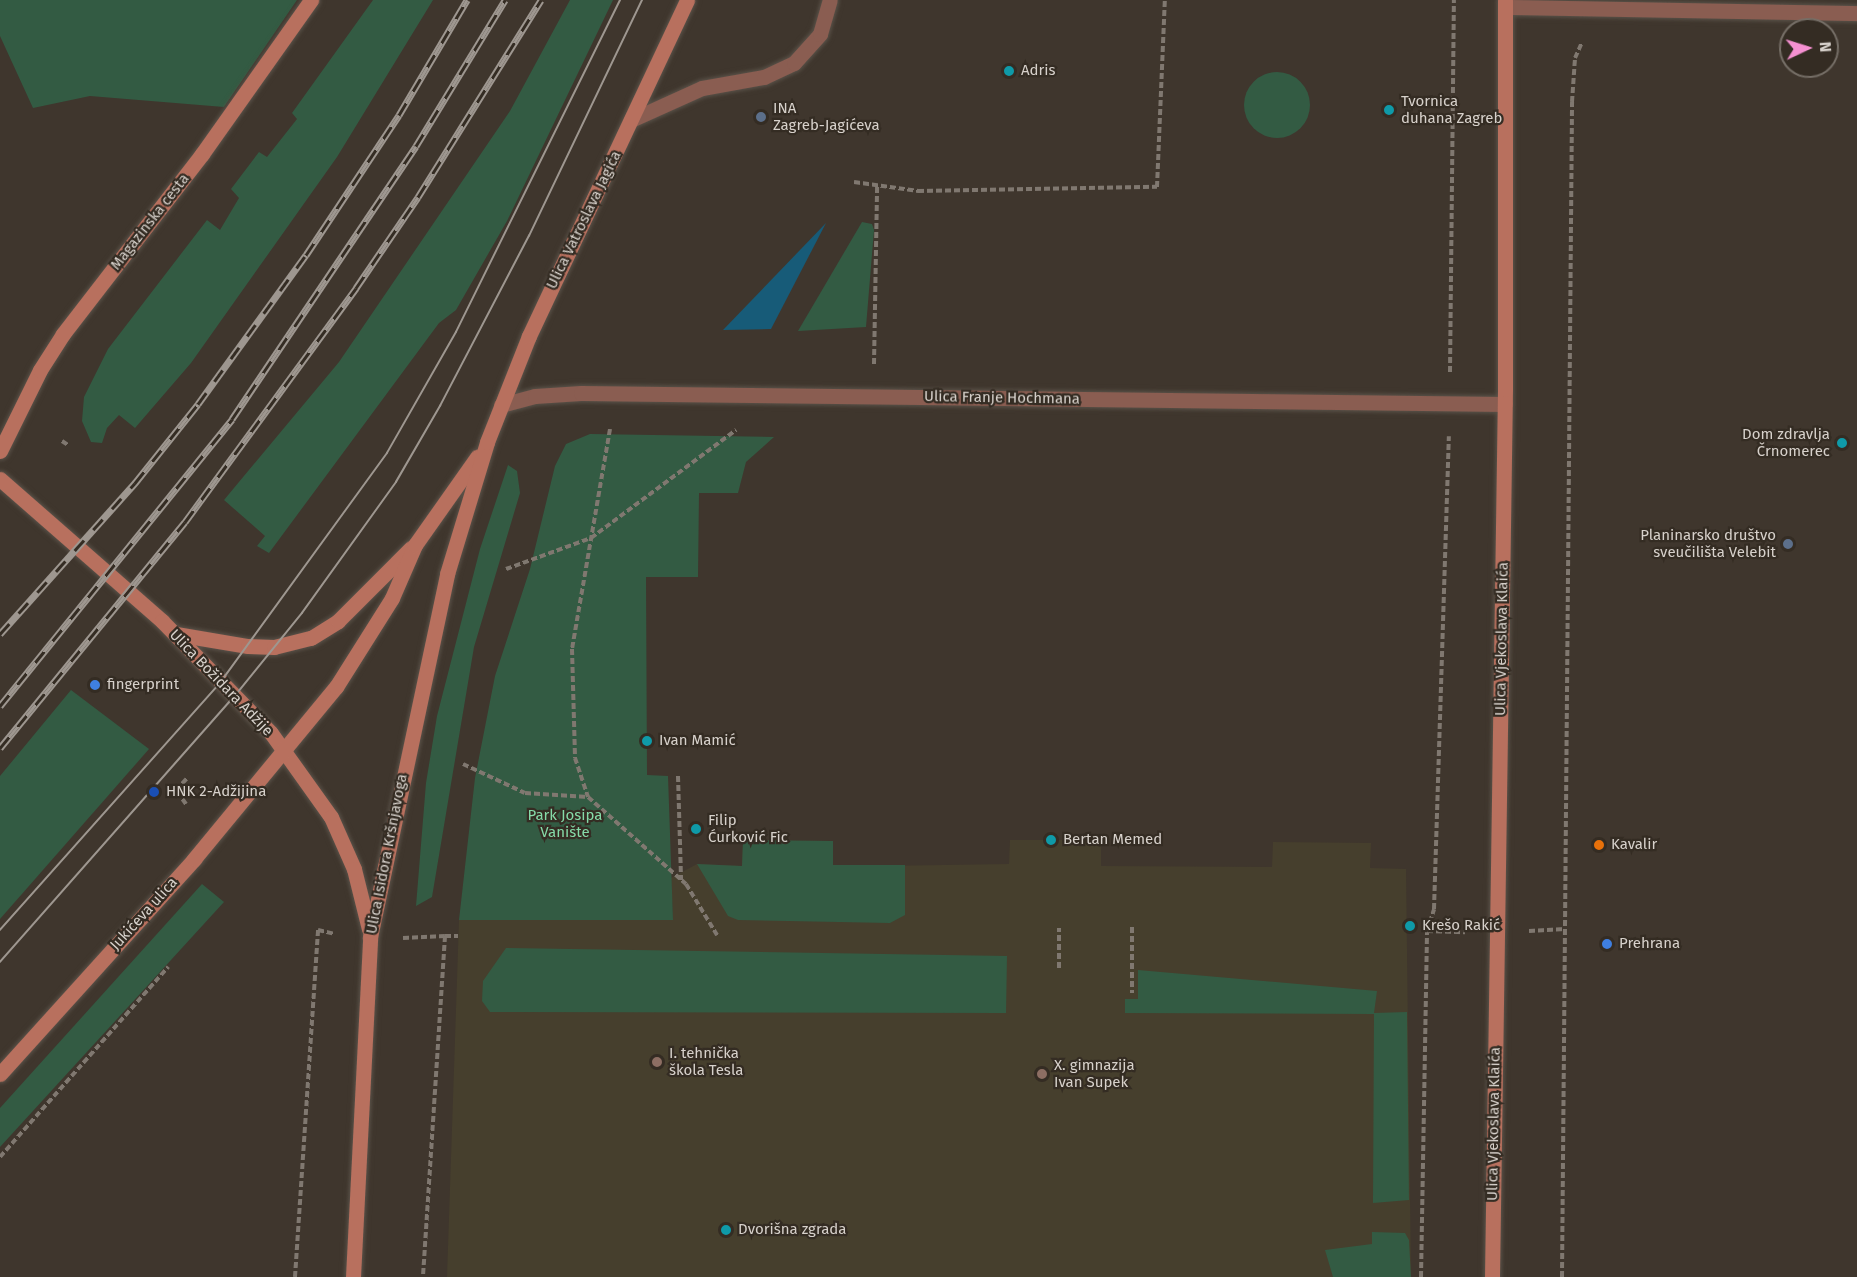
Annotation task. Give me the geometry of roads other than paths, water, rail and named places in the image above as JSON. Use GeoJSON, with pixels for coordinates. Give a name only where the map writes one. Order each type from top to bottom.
{"type":"FeatureCollection","features":[{"type":"Feature","properties":{"kind":"main road","name":"Magazinska cesta"},"geometry":{"type":"LineString","coordinates":[[0,451],[40,370],[63,334],[202,154],[311,0]]}},
{"type":"Feature","properties":{"kind":"main road","name":"Ulica Vatroslava Jagića"},"geometry":{"type":"LineString","coordinates":[[487,442],[553,281],[687,0]]}},
{"type":"Feature","properties":{"kind":"main road","name":"Ulica Vjekoslava Klaića"},"geometry":{"type":"LineString","coordinates":[[1492,1277],[1504,404],[1505,4]]}},
{"type":"Feature","properties":{"kind":"main road"},"geometry":{"type":"LineString","coordinates":[[176,634],[248,646],[274,647],[311,638],[338,621],[377,578],[415,545],[487,442]]}},
{"type":"Feature","properties":{"kind":"main road","name":"Ulica Isidora Kršnjavoga"},"geometry":{"type":"LineString","coordinates":[[353,1277],[370,937],[447,574],[487,442]]}},
{"type":"Feature","properties":{"kind":"main road","name":"Ulica Božidara Adžije"},"geometry":{"type":"LineString","coordinates":[[0,479],[176,634],[285,751],[318,794],[344,843],[362,894],[370,937]]}},
{"type":"Feature","properties":{"kind":"main road","name":"Jukićeva ulica"},"geometry":{"type":"LineString","coordinates":[[0,1074],[194,859],[336,687],[374,629],[415,545]]}},
{"type":"Feature","properties":{"kind":"street"},"geometry":{"type":"LineString","coordinates":[[631,120],[702,88],[764,77],[794,63],[820,34],[830,0]]}},
{"type":"Feature","properties":{"kind":"street"},"geometry":{"type":"LineString","coordinates":[[1505,4],[1857,13]]}},
{"type":"Feature","properties":{"kind":"street","name":"Ulica Franje Hochmana"},"geometry":{"type":"LineString","coordinates":[[501,405],[535,396],[581,393],[1504,404]]}},
{"type":"Feature","properties":{"kind":"water"},"geometry":{"type":"Polygon","coordinates":[[[826,223],[771,329],[723,330],[826,223]]]}},
{"type":"Feature","properties":{"kind":"tram line"},"geometry":{"type":"LineString","coordinates":[[0,930],[220,683],[387,453],[456,332],[620,0]]}},
{"type":"Feature","properties":{"kind":"tram line"},"geometry":{"type":"LineString","coordinates":[[0,962],[234,697],[302,613],[396,482],[440,406],[529,236],[642,0]]}},
{"type":"Feature","properties":{"kind":"railway"},"geometry":{"type":"LineString","coordinates":[[0,634],[135,483],[198,404],[306,255],[399,115],[467,0]]}},
{"type":"Feature","properties":{"kind":"railway"},"geometry":{"type":"LineString","coordinates":[[0,706],[232,419],[416,146],[505,0]]}},
{"type":"Feature","properties":{"kind":"railway"},"geometry":{"type":"LineString","coordinates":[[0,748],[185,522],[356,288],[418,197],[541,0]]}},
{"type":"Feature","properties":{"kind":"place","name":"Adris"},"geometry":{"type":"Point","coordinates":[1009,71]}},
{"type":"Feature","properties":{"kind":"place","name":"Tvornica duhana Zagreb"},"geometry":{"type":"Point","coordinates":[1389,110]}},
{"type":"Feature","properties":{"kind":"place","name":"INA Zagreb-Jagićeva"},"geometry":{"type":"Point","coordinates":[761,117]}},
{"type":"Feature","properties":{"kind":"place","name":"Dom zdravlja Črnomerec"},"geometry":{"type":"Point","coordinates":[1842,443]}},
{"type":"Feature","properties":{"kind":"place","name":"Planinarsko društvo sveučilišta Velebit"},"geometry":{"type":"Point","coordinates":[1788,544]}},
{"type":"Feature","properties":{"kind":"place","name":"fingerprint"},"geometry":{"type":"Point","coordinates":[95,685]}},
{"type":"Feature","properties":{"kind":"place","name":"Ivan Mamić"},"geometry":{"type":"Point","coordinates":[647,741]}},
{"type":"Feature","properties":{"kind":"place","name":"HNK 2-Adžijina"},"geometry":{"type":"Point","coordinates":[154,792]}},
{"type":"Feature","properties":{"kind":"place","name":"Filip Ćurković Fic"},"geometry":{"type":"Point","coordinates":[696,829]}},
{"type":"Feature","properties":{"kind":"place","name":"Bertan Memed"},"geometry":{"type":"Point","coordinates":[1051,840]}},
{"type":"Feature","properties":{"kind":"place","name":"Kavalir"},"geometry":{"type":"Point","coordinates":[1599,845]}},
{"type":"Feature","properties":{"kind":"place","name":"Krešo Rakić"},"geometry":{"type":"Point","coordinates":[1410,926]}},
{"type":"Feature","properties":{"kind":"place","name":"Prehrana"},"geometry":{"type":"Point","coordinates":[1607,944]}},
{"type":"Feature","properties":{"kind":"place","name":"I. tehnička škola Tesla"},"geometry":{"type":"Point","coordinates":[657,1062]}},
{"type":"Feature","properties":{"kind":"place","name":"X. gimnazija Ivan Supek"},"geometry":{"type":"Point","coordinates":[1042,1074]}},
{"type":"Feature","properties":{"kind":"place","name":"Dvorišna zgrada"},"geometry":{"type":"Point","coordinates":[726,1230]}},
{"type":"Feature","properties":{"kind":"park label","name":"Park Josipa Vanište"},"geometry":{"type":"Point","coordinates":[565,824]}}]}
